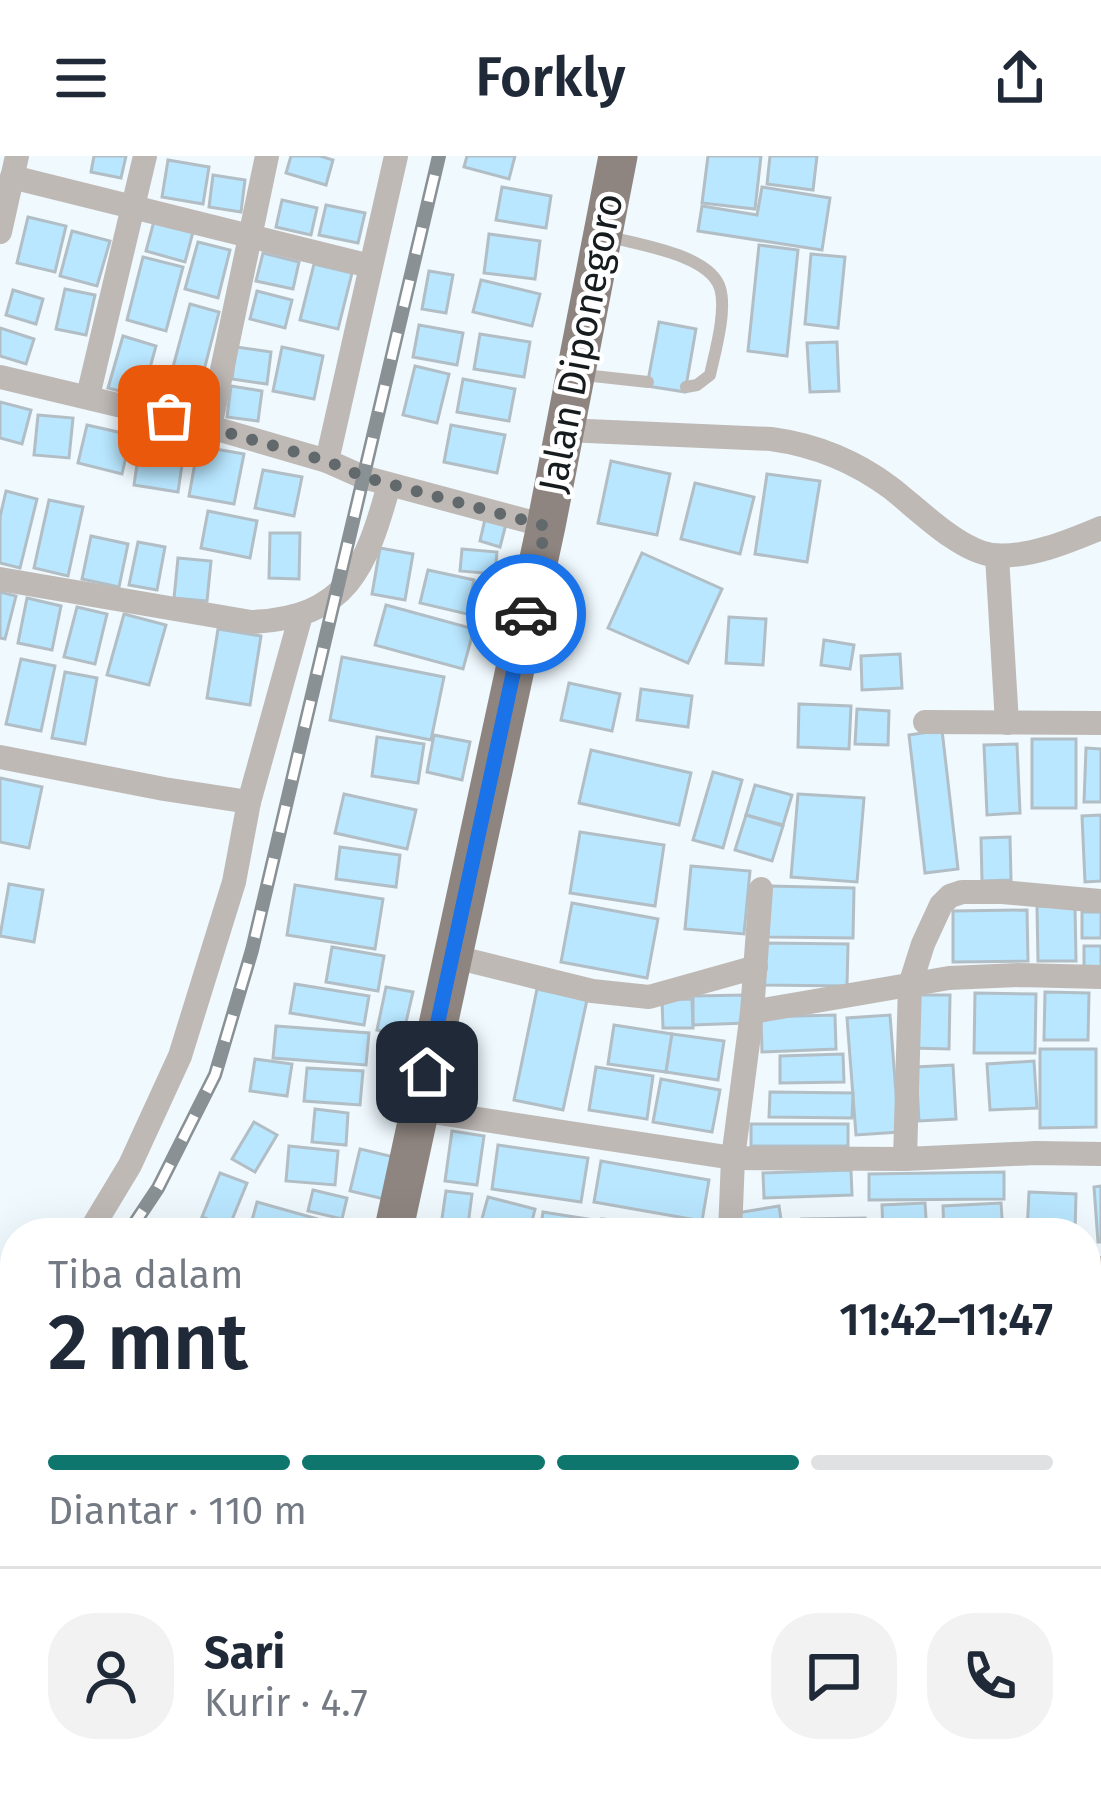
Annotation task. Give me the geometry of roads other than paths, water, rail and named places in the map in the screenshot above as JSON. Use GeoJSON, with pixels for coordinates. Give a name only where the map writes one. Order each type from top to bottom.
{"type":"FeatureCollection","features":[{"type":"Feature","properties":{"kind":"main road","name":"Jalan Diponegoro"},"geometry":{"type":"LineString","coordinates":[[396,1218],[546,526],[618,156]]}},
{"type":"Feature","properties":{"kind":"street"},"geometry":{"type":"LineString","coordinates":[[88,396],[146,156]]}},
{"type":"Feature","properties":{"kind":"street"},"geometry":{"type":"LineString","coordinates":[[210,427],[267,156]]}},
{"type":"Feature","properties":{"kind":"street"},"geometry":{"type":"LineString","coordinates":[[327,461],[396,156]]}},
{"type":"Feature","properties":{"kind":"street"},"geometry":{"type":"LineString","coordinates":[[0,232],[15,166],[132,209],[370,266]]}},
{"type":"Feature","properties":{"kind":"street"},"geometry":{"type":"LineString","coordinates":[[0,377],[210,427],[327,461],[389,485],[546,526]]}},
{"type":"Feature","properties":{"kind":"street"},"geometry":{"type":"LineString","coordinates":[[566,430],[801,443],[874,476],[963,542],[997,556],[1017,555],[1101,528]]}},
{"type":"Feature","properties":{"kind":"street"},"geometry":{"type":"LineString","coordinates":[[0,579],[251,622],[279,621],[334,597],[362,567],[389,485]]}},
{"type":"Feature","properties":{"kind":"street"},"geometry":{"type":"LineString","coordinates":[[997,556],[1007,723]]}},
{"type":"Feature","properties":{"kind":"street"},"geometry":{"type":"LineString","coordinates":[[98,1218],[130,1165],[180,1057],[234,882],[249,802],[301,615]]}},
{"type":"Feature","properties":{"kind":"street"},"geometry":{"type":"LineString","coordinates":[[926,722],[1101,723]]}},
{"type":"Feature","properties":{"kind":"street"},"geometry":{"type":"LineString","coordinates":[[0,757],[249,802]]}},
{"type":"Feature","properties":{"kind":"street"},"geometry":{"type":"LineString","coordinates":[[731,1218],[761,889]]}},
{"type":"Feature","properties":{"kind":"street"},"geometry":{"type":"LineString","coordinates":[[905,1159],[910,985],[941,905],[962,892],[1101,901]]}},
{"type":"Feature","properties":{"kind":"street"},"geometry":{"type":"LineString","coordinates":[[451,956],[592,991],[650,998],[755,967]]}},
{"type":"Feature","properties":{"kind":"street"},"geometry":{"type":"LineString","coordinates":[[752,1012],[950,978],[1101,977]]}},
{"type":"Feature","properties":{"kind":"street"},"geometry":{"type":"LineString","coordinates":[[419,1110],[733,1158],[1101,1154]]}},
{"type":"Feature","properties":{"kind":"lane"},"geometry":{"type":"LineString","coordinates":[[603,235],[699,262],[714,276],[722,292],[710,375],[686,387]]}},
{"type":"Feature","properties":{"kind":"lane"},"geometry":{"type":"LineString","coordinates":[[576,374],[648,382]]}},
{"type":"Feature","properties":{"kind":"railway"},"geometry":{"type":"LineString","coordinates":[[138,1218],[215,1075],[252,950],[439,156]]}}]}
